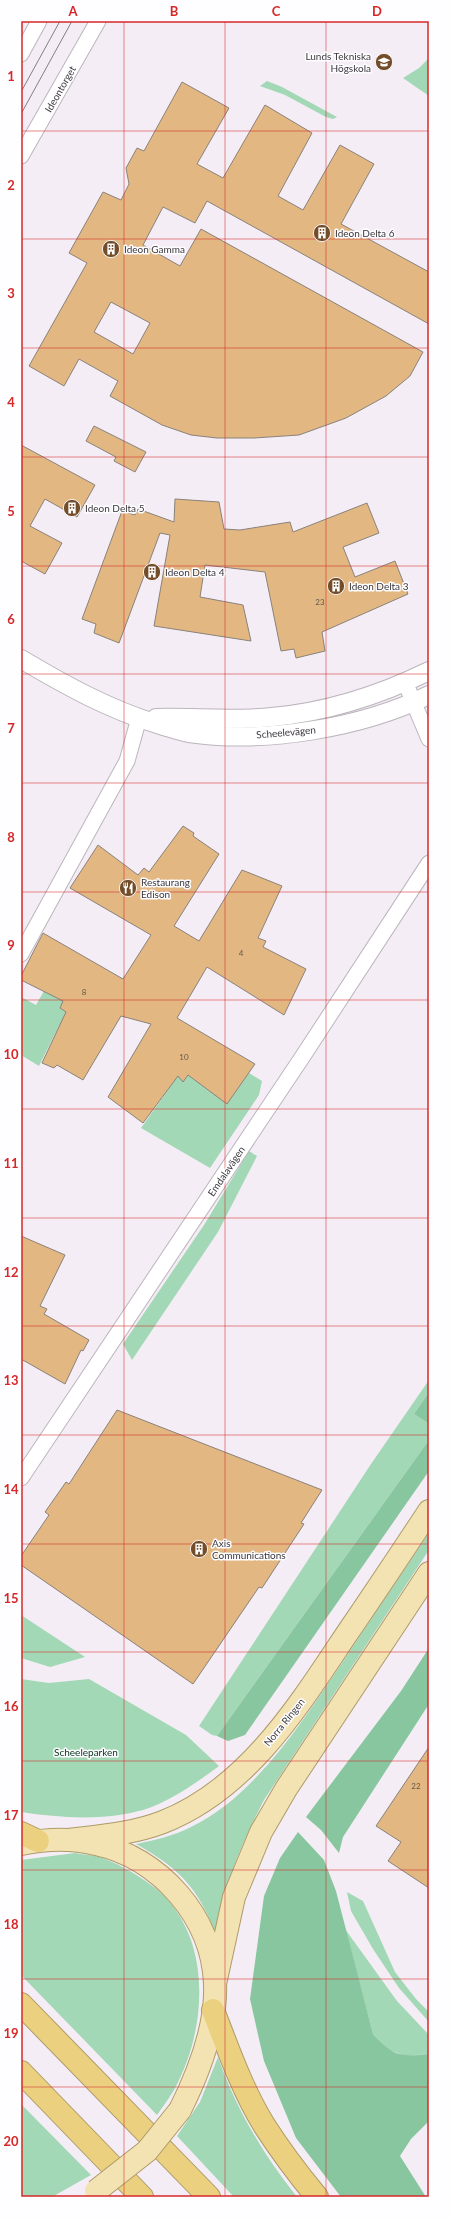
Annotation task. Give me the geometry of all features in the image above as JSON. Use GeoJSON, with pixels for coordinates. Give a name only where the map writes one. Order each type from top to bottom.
{"type":"FeatureCollection","features":[{"type":"Feature","properties":{"kind":"highway"},"geometry":{"type":"LineString","coordinates":[[21,2004],[208,2197]]}},
{"type":"Feature","properties":{"kind":"highway"},"geometry":{"type":"LineString","coordinates":[[213,2010],[242,2082],[263,2124],[283,2154],[317,2197]]}},
{"type":"Feature","properties":{"kind":"highway"},"geometry":{"type":"LineString","coordinates":[[21,2073],[142,2197]]}},
{"type":"Feature","properties":{"kind":"main road","name":"Norra Ringen"},"geometry":{"type":"LineString","coordinates":[[68,1840],[123,1833],[163,1822],[202,1802],[243,1770],[276,1734],[303,1699],[429,1511]]}},
{"type":"Feature","properties":{"kind":"main road"},"geometry":{"type":"LineString","coordinates":[[91,2194],[147,2151],[180,2110],[200,2067],[213,2010],[215,1984],[234,1897],[261,1832],[286,1789],[429,1573]]}},
{"type":"Feature","properties":{"kind":"main road"},"geometry":{"type":"LineString","coordinates":[[27,1839],[68,1840],[96,1843],[122,1852],[148,1866],[172,1887],[190,1908],[204,1934],[212,1963],[215,1984]]}},
{"type":"Feature","properties":{"kind":"street"},"geometry":{"type":"LineString","coordinates":[[21,54],[39,21]]}},
{"type":"Feature","properties":{"kind":"street","name":"Ideontorget"},"geometry":{"type":"LineString","coordinates":[[21,156],[98,21]]}},
{"type":"Feature","properties":{"kind":"street","name":"Scheelevägen"},"geometry":{"type":"LineString","coordinates":[[21,659],[91,699],[139,718],[189,733],[232,736],[266,735],[325,729],[394,711],[422,698]]}},
{"type":"Feature","properties":{"kind":"street","name":"Scheelevägen"},"geometry":{"type":"LineString","coordinates":[[139,718],[272,717],[311,712],[350,703],[429,671]]}},
{"type":"Feature","properties":{"kind":"street"},"geometry":{"type":"LineString","coordinates":[[405,682],[422,698],[429,739]]}},
{"type":"Feature","properties":{"kind":"street"},"geometry":{"type":"LineString","coordinates":[[21,954],[127,761],[139,718]]}},
{"type":"Feature","properties":{"kind":"street","name":"Emdalavägen"},"geometry":{"type":"LineString","coordinates":[[21,1478],[303,1056],[429,863]]}},
{"type":"Feature","properties":{"kind":"green space"},"geometry":{"type":"Polygon","coordinates":[[[429,58],[429,96],[403,78],[419,68],[429,58]]]}},
{"type":"Feature","properties":{"kind":"green space"},"geometry":{"type":"Polygon","coordinates":[[[267,81],[282,87],[337,117],[333,119],[326,117],[285,95],[260,86],[267,81]]]}},
{"type":"Feature","properties":{"kind":"green space"},"geometry":{"type":"Polygon","coordinates":[[[44,991],[63,1001],[60,1008],[66,1012],[39,1066],[21,1055],[21,997],[36,1005],[44,991]]]}},
{"type":"Feature","properties":{"kind":"green space"},"geometry":{"type":"Polygon","coordinates":[[[249,1073],[262,1081],[259,1095],[210,1168],[141,1128],[178,1076],[183,1081],[188,1075],[227,1104],[249,1073]]]}},
{"type":"Feature","properties":{"kind":"green space"},"geometry":{"type":"Polygon","coordinates":[[[249,1151],[257,1156],[218,1232],[132,1360],[123,1344],[204,1225],[249,1151]]]}},
{"type":"Feature","properties":{"kind":"green space"},"geometry":{"type":"Polygon","coordinates":[[[429,1380],[429,1392],[414,1414],[429,1424],[429,1440],[217,1736],[212,1735],[199,1726],[371,1464],[429,1380]]]}},
{"type":"Feature","properties":{"kind":"green space"},"geometry":{"type":"Polygon","coordinates":[[[429,1392],[429,1424],[414,1414],[429,1392]]]}},
{"type":"Feature","properties":{"kind":"green space"},"geometry":{"type":"Polygon","coordinates":[[[429,1440],[429,1471],[245,1735],[228,1741],[217,1736],[429,1440]]]}},
{"type":"Feature","properties":{"kind":"green space"},"geometry":{"type":"Polygon","coordinates":[[[429,1533],[429,1550],[264,1800],[234,1865],[223,1898],[216,1933],[209,1917],[194,1891],[185,1880],[164,1862],[136,1844],[171,1835],[191,1827],[215,1813],[238,1795],[259,1774],[279,1751],[316,1702],[429,1533]]]}},
{"type":"Feature","properties":{"kind":"green space"},"geometry":{"type":"Polygon","coordinates":[[[21,1615],[85,1657],[50,1667],[21,1658],[21,1615]]]}},
{"type":"Feature","properties":{"kind":"green space"},"geometry":{"type":"Polygon","coordinates":[[[429,1648],[429,1704],[343,1837],[339,1853],[321,1830],[306,1817],[401,1691],[429,1648]]]}},
{"type":"Feature","properties":{"kind":"green space","name":"Scheeleparken"},"geometry":{"type":"Polygon","coordinates":[[[21,1679],[49,1683],[89,1679],[186,1735],[219,1766],[173,1797],[143,1810],[113,1816],[97,1817],[51,1816],[21,1812],[21,1679]]]}},
{"type":"Feature","properties":{"kind":"green space"},"geometry":{"type":"Polygon","coordinates":[[[298,1832],[324,1860],[336,1891],[373,2034],[392,2051],[404,2055],[429,2054],[429,2121],[411,2139],[400,2156],[426,2197],[341,2197],[296,2138],[264,2061],[250,1999],[264,1896],[280,1858],[298,1832]]]}},
{"type":"Feature","properties":{"kind":"green space"},"geometry":{"type":"Polygon","coordinates":[[[75,1853],[98,1857],[113,1862],[132,1872],[159,1891],[172,1905],[185,1925],[193,1948],[198,1972],[199,1996],[197,2021],[192,2045],[184,2069],[174,2090],[157,2115],[21,1975],[21,1860],[75,1853]]]}},
{"type":"Feature","properties":{"kind":"green space"},"geometry":{"type":"Polygon","coordinates":[[[347,1892],[363,1901],[395,1972],[416,1999],[429,2012],[429,2022],[399,1988],[373,1949],[351,1911],[347,1892]]]}},
{"type":"Feature","properties":{"kind":"green space"},"geometry":{"type":"Polygon","coordinates":[[[345,1929],[397,2001],[429,2035],[429,2054],[405,2056],[387,2049],[373,2034],[345,1929]]]}},
{"type":"Feature","properties":{"kind":"green space"},"geometry":{"type":"Polygon","coordinates":[[[218,2057],[242,2113],[262,2148],[297,2197],[234,2197],[177,2136],[200,2102],[218,2057]]]}},
{"type":"Feature","properties":{"kind":"green space"},"geometry":{"type":"Polygon","coordinates":[[[21,2104],[91,2175],[52,2197],[21,2197],[21,2104]]]}},
{"type":"Feature","properties":{"kind":"building"},"geometry":{"type":"Polygon","coordinates":[[[182,82],[229,108],[197,164],[223,178],[265,105],[312,133],[278,196],[303,210],[340,145],[374,164],[341,224],[429,272],[429,324],[207,201],[195,223],[163,207],[143,245],[180,266],[201,229],[423,352],[410,376],[386,396],[346,418],[299,435],[254,438],[217,438],[191,435],[162,425],[110,396],[118,381],[79,359],[64,386],[29,366],[87,263],[69,253],[103,192],[121,200],[129,184],[126,168],[137,148],[144,151],[182,82]],[[111,302],[94,332],[133,354],[150,323],[111,302]]]}},
{"type":"Feature","properties":{"kind":"building"},"geometry":{"type":"Polygon","coordinates":[[[94,426],[146,452],[135,472],[114,461],[116,457],[86,441],[94,426]]]}},
{"type":"Feature","properties":{"kind":"building","name":"Ideon Delta 5"},"geometry":{"type":"Polygon","coordinates":[[[21,445],[95,485],[77,517],[45,499],[30,526],[62,543],[45,574],[21,561],[21,445]]]}},
{"type":"Feature","properties":{"kind":"building"},"geometry":{"type":"Polygon","coordinates":[[[175,499],[219,502],[224,529],[240,530],[290,522],[293,532],[367,503],[379,533],[343,547],[355,577],[395,561],[408,594],[322,632],[325,651],[296,658],[294,649],[281,651],[265,572],[205,565],[200,597],[243,605],[251,641],[154,626],[170,535],[160,533],[119,643],[94,633],[96,624],[82,619],[122,511],[135,515],[138,509],[174,522],[175,499]]]}},
{"type":"Feature","properties":{"kind":"building"},"geometry":{"type":"Polygon","coordinates":[[[183,826],[194,833],[193,836],[219,854],[174,926],[199,941],[242,870],[282,886],[258,938],[266,941],[263,947],[306,969],[284,1015],[207,967],[177,1018],[255,1064],[227,1104],[188,1075],[183,1082],[178,1076],[143,1123],[108,1097],[151,1024],[121,1016],[83,1080],[57,1065],[54,1068],[42,1063],[66,1012],[60,1008],[63,1001],[21,980],[21,976],[43,933],[123,979],[151,935],[70,888],[98,845],[138,875],[144,868],[149,872],[183,826]]]}},
{"type":"Feature","properties":{"kind":"building"},"geometry":{"type":"Polygon","coordinates":[[[21,1236],[65,1255],[40,1306],[47,1309],[44,1314],[89,1340],[83,1351],[81,1350],[65,1384],[21,1359],[21,1236]]]}},
{"type":"Feature","properties":{"kind":"building","name":"Axis Communications"},"geometry":{"type":"Polygon","coordinates":[[[117,1410],[322,1490],[301,1523],[304,1524],[262,1588],[259,1587],[193,1684],[21,1565],[21,1556],[49,1515],[45,1512],[66,1482],[69,1484],[117,1410]]]}},
{"type":"Feature","properties":{"kind":"building"},"geometry":{"type":"Polygon","coordinates":[[[429,1747],[429,1888],[388,1861],[401,1842],[376,1826],[429,1747]]]}},
{"type":"Feature","properties":{"kind":"tram line"},"geometry":{"type":"LineString","coordinates":[[21,92],[60,21]]}},
{"type":"Feature","properties":{"kind":"tram line"},"geometry":{"type":"LineString","coordinates":[[21,114],[72,21]]}},
{"type":"Feature","properties":{"kind":"place","name":"Lunds Tekniska Högskola"},"geometry":{"type":"Point","coordinates":[384,62]}},
{"type":"Feature","properties":{"kind":"place","name":"Ideon Delta 6"},"geometry":{"type":"Point","coordinates":[322,233]}},
{"type":"Feature","properties":{"kind":"place","name":"Ideon Gamma"},"geometry":{"type":"Point","coordinates":[111,249]}},
{"type":"Feature","properties":{"kind":"place","name":"Ideon Delta 5"},"geometry":{"type":"Point","coordinates":[72,508]}},
{"type":"Feature","properties":{"kind":"place","name":"Ideon Delta 4"},"geometry":{"type":"Point","coordinates":[152,572]}},
{"type":"Feature","properties":{"kind":"place","name":"Ideon Delta 3"},"geometry":{"type":"Point","coordinates":[336,586]}},
{"type":"Feature","properties":{"kind":"place","name":"Restaurang Edison"},"geometry":{"type":"Point","coordinates":[128,888]}},
{"type":"Feature","properties":{"kind":"place","name":"Axis Communications"},"geometry":{"type":"Point","coordinates":[199,1549]}}]}
